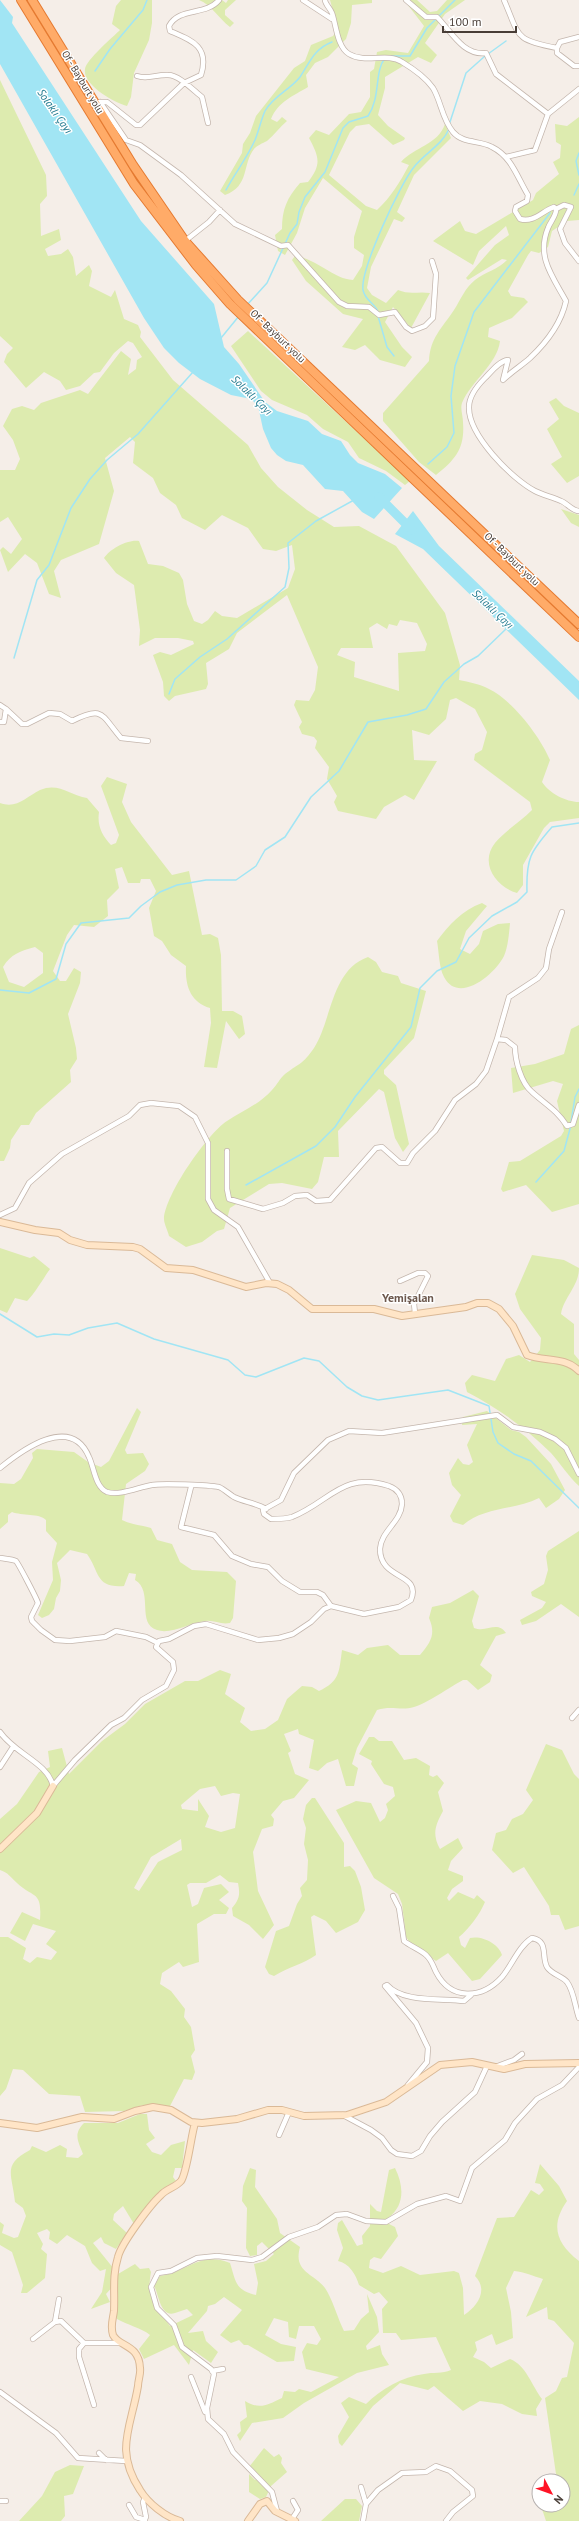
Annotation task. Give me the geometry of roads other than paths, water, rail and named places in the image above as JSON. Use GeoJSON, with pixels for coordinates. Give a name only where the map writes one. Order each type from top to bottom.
{"type":"FeatureCollection","features":[{"type":"Feature","properties":{"kind":"highway","name":"Of - Bayburt yolu"},"geometry":{"type":"LineString","coordinates":[[21,0],[134,184],[196,265],[230,304],[579,637]]}},
{"type":"Feature","properties":{"kind":"highway","name":"Of - Bayburt yolu"},"geometry":{"type":"LineString","coordinates":[[32,0],[98,103],[133,165],[185,240],[238,300],[579,624]]}},
{"type":"Feature","properties":{"kind":"street"},"geometry":{"type":"LineString","coordinates":[[98,103],[107,102],[136,125],[140,125],[184,83],[201,75],[204,65],[200,49],[192,39],[170,31],[169,26],[178,16],[202,11],[214,6],[219,0]]}},
{"type":"Feature","properties":{"kind":"street"},"geometry":{"type":"LineString","coordinates":[[303,0],[332,19]]}},
{"type":"Feature","properties":{"kind":"street"},"geometry":{"type":"LineString","coordinates":[[325,0],[348,54],[359,58],[377,59],[391,57],[401,61],[433,88],[440,107],[454,133],[464,140],[491,146],[506,157],[528,195],[527,201],[516,207],[515,214],[525,220],[532,220],[544,210],[554,207],[556,209],[564,205],[571,207],[560,229],[565,243],[579,261]]}},
{"type":"Feature","properties":{"kind":"street"},"geometry":{"type":"LineString","coordinates":[[406,0],[426,18],[437,17],[465,48],[480,54],[486,53],[496,74],[548,114]]}},
{"type":"Feature","properties":{"kind":"street"},"geometry":{"type":"LineString","coordinates":[[504,0],[516,31],[522,39],[532,44],[556,48]]}},
{"type":"Feature","properties":{"kind":"street"},"geometry":{"type":"LineString","coordinates":[[579,37],[560,42],[556,48],[557,53],[564,60],[579,66]]}},
{"type":"Feature","properties":{"kind":"street"},"geometry":{"type":"LineString","coordinates":[[137,76],[144,78],[169,74],[184,83],[202,97],[208,123]]}},
{"type":"Feature","properties":{"kind":"street"},"geometry":{"type":"LineString","coordinates":[[506,157],[535,150],[548,114],[579,89]]}},
{"type":"Feature","properties":{"kind":"street"},"geometry":{"type":"LineString","coordinates":[[98,103],[126,140],[140,145],[181,175],[235,224],[281,246],[288,245],[339,302],[347,306],[369,307],[379,315],[395,312],[406,327],[412,331],[425,326],[433,318],[436,274],[432,261]]}},
{"type":"Feature","properties":{"kind":"street"},"geometry":{"type":"LineString","coordinates":[[556,209],[545,238],[544,258],[549,272],[566,301],[562,317],[554,331],[529,359],[521,363],[503,380],[508,360],[503,360],[484,379],[470,400],[469,409],[472,424],[498,461],[519,480],[535,491],[566,503],[579,511]]}},
{"type":"Feature","properties":{"kind":"street"},"geometry":{"type":"LineString","coordinates":[[185,240],[209,222],[220,210]]}},
{"type":"Feature","properties":{"kind":"street"},"geometry":{"type":"LineString","coordinates":[[0,705],[22,724],[27,724],[49,713],[60,714],[72,721],[86,714],[99,712],[105,716],[121,738],[148,741]]}},
{"type":"Feature","properties":{"kind":"street"},"geometry":{"type":"LineString","coordinates":[[0,722],[4,722],[6,718],[6,709]]}},
{"type":"Feature","properties":{"kind":"street"},"geometry":{"type":"LineString","coordinates":[[227,1151],[226,1189],[230,1199],[263,1209],[283,1203],[295,1196],[307,1195],[316,1201],[330,1200],[376,1148],[382,1146],[400,1163],[407,1163],[413,1154],[435,1131],[455,1100],[480,1080],[486,1071],[509,997],[538,978],[546,968],[549,949],[562,912]]}},
{"type":"Feature","properties":{"kind":"street"},"geometry":{"type":"LineString","coordinates":[[497,1039],[506,1040],[515,1047],[516,1063],[530,1091],[555,1108],[567,1126],[573,1124],[579,1105]]}},
{"type":"Feature","properties":{"kind":"street"},"geometry":{"type":"LineString","coordinates":[[0,1215],[15,1208],[29,1184],[62,1154],[129,1116],[140,1106],[151,1103],[178,1106],[195,1117],[201,1124],[208,1143],[208,1199],[214,1210],[238,1227],[270,1283]]}},
{"type":"Feature","properties":{"kind":"street"},"geometry":{"type":"LineString","coordinates":[[0,1222],[35,1230],[59,1233],[70,1240],[87,1245],[133,1247],[140,1249],[166,1268],[193,1270],[246,1287],[270,1283],[289,1290],[312,1309],[374,1309],[402,1316],[466,1307],[477,1303],[488,1303],[499,1309],[513,1326],[527,1355],[535,1359],[558,1360],[569,1364],[579,1371]]}},
{"type":"Feature","properties":{"kind":"street"},"geometry":{"type":"LineString","coordinates":[[400,1281],[418,1273],[425,1273],[428,1276],[414,1304],[415,1313]]}},
{"type":"Feature","properties":{"kind":"street"},"geometry":{"type":"LineString","coordinates":[[158,1643],[185,1629],[206,1624],[258,1640],[279,1638],[293,1634],[311,1622],[324,1609],[331,1606],[364,1614],[399,1607],[411,1600],[414,1593],[412,1586],[403,1577],[388,1570],[380,1558],[380,1541],[401,1512],[402,1498],[398,1491],[379,1483],[359,1481],[340,1488],[292,1517],[271,1519],[264,1514],[263,1510],[281,1500],[294,1473],[312,1453],[328,1440],[349,1431],[382,1433],[497,1415],[513,1427],[540,1432],[555,1439],[566,1448],[579,1474]]}},
{"type":"Feature","properties":{"kind":"street"},"geometry":{"type":"LineString","coordinates":[[0,1468],[33,1443],[53,1437],[69,1439],[83,1446],[89,1456],[102,1488],[107,1492],[117,1492],[154,1484],[220,1488],[234,1497],[266,1508]]}},
{"type":"Feature","properties":{"kind":"street"},"geometry":{"type":"LineString","coordinates":[[191,1487],[181,1527],[214,1535],[232,1556],[251,1564],[268,1567],[282,1581],[300,1592],[317,1592],[323,1595],[331,1606]]}},
{"type":"Feature","properties":{"kind":"street"},"geometry":{"type":"LineString","coordinates":[[0,1558],[16,1561],[21,1567],[22,1575],[38,1603],[31,1617],[32,1621],[41,1630],[55,1640],[70,1641],[105,1637],[116,1631],[146,1637],[158,1643]]}},
{"type":"Feature","properties":{"kind":"street"},"geometry":{"type":"LineString","coordinates":[[0,1849],[37,1813],[53,1786],[75,1760],[111,1725],[124,1718],[142,1700],[166,1686],[174,1670],[173,1662],[156,1647],[158,1643]]}},
{"type":"Feature","properties":{"kind":"street"},"geometry":{"type":"LineString","coordinates":[[572,1718],[579,1710]]}},
{"type":"Feature","properties":{"kind":"street"},"geometry":{"type":"LineString","coordinates":[[0,1732],[13,1747],[44,1768],[51,1777],[53,1786]]}},
{"type":"Feature","properties":{"kind":"street"},"geometry":{"type":"LineString","coordinates":[[0,1767],[13,1747]]}},
{"type":"Feature","properties":{"kind":"street"},"geometry":{"type":"LineString","coordinates":[[393,1896],[400,1908],[404,1941],[418,1952],[426,1955],[443,1981],[460,1994],[470,1995]]}},
{"type":"Feature","properties":{"kind":"street"},"geometry":{"type":"LineString","coordinates":[[408,2085],[427,2062],[428,2048],[416,2023],[385,1986],[387,1985],[395,1991],[412,1997],[464,2000],[470,1995],[492,1986],[510,1966],[527,1941],[532,1938],[541,1942],[545,1951],[546,1966],[550,1971],[560,1976],[568,1984],[579,2018]]}},
{"type":"Feature","properties":{"kind":"street"},"geometry":{"type":"LineString","coordinates":[[343,2115],[371,2130],[382,2138],[391,2150],[398,2154],[412,2156],[421,2151],[430,2136],[442,2122],[475,2092],[490,2066],[514,2060],[522,2054]]}},
{"type":"Feature","properties":{"kind":"street"},"geometry":{"type":"LineString","coordinates":[[0,2123],[36,2128],[82,2118],[114,2119],[135,2111],[153,2107],[171,2110],[195,2123],[237,2119],[268,2110],[289,2112],[304,2116],[343,2115],[366,2110],[386,2102],[408,2085],[440,2065],[472,2062],[504,2069],[525,2064],[579,2063]]}},
{"type":"Feature","properties":{"kind":"street"},"geometry":{"type":"LineString","coordinates":[[207,2417],[207,2408],[214,2374],[182,2347],[174,2325],[157,2308],[151,2287],[158,2273],[171,2271],[197,2258],[217,2256],[252,2260],[257,2259],[272,2251],[289,2238],[318,2227],[336,2215],[346,2214],[366,2221],[386,2222],[417,2204],[446,2196],[460,2201],[463,2196],[467,2178],[476,2164],[505,2140],[515,2123],[536,2099],[562,2085],[579,2067]]}},
{"type":"Feature","properties":{"kind":"street"},"geometry":{"type":"LineString","coordinates":[[279,2135],[289,2112]]}},
{"type":"Feature","properties":{"kind":"street"},"geometry":{"type":"LineString","coordinates":[[180,2521],[174,2519],[145,2498],[129,2474],[126,2461],[127,2431],[136,2400],[140,2368],[135,2350],[114,2336],[111,2327],[114,2311],[112,2285],[118,2256],[161,2194],[180,2181],[185,2170],[189,2141],[195,2123]]}},
{"type":"Feature","properties":{"kind":"street"},"geometry":{"type":"LineString","coordinates":[[55,2322],[59,2299]]}},
{"type":"Feature","properties":{"kind":"street"},"geometry":{"type":"LineString","coordinates":[[33,2338],[55,2322],[61,2320],[84,2343],[124,2343]]}},
{"type":"Feature","properties":{"kind":"street"},"geometry":{"type":"LineString","coordinates":[[84,2343],[79,2349],[79,2357],[94,2405]]}},
{"type":"Feature","properties":{"kind":"street"},"geometry":{"type":"LineString","coordinates":[[212,2371],[223,2369]]}},
{"type":"Feature","properties":{"kind":"street"},"geometry":{"type":"LineString","coordinates":[[191,2377],[207,2417],[224,2434],[233,2452],[272,2492],[277,2511]]}},
{"type":"Feature","properties":{"kind":"street"},"geometry":{"type":"LineString","coordinates":[[0,2392],[56,2433],[78,2458],[126,2461]]}},
{"type":"Feature","properties":{"kind":"street"},"geometry":{"type":"LineString","coordinates":[[98,2453],[106,2460]]}},
{"type":"Feature","properties":{"kind":"street"},"geometry":{"type":"LineString","coordinates":[[366,2504],[378,2490],[402,2473],[426,2472],[436,2466],[441,2467],[472,2490],[473,2496],[453,2512],[446,2521]]}},
{"type":"Feature","properties":{"kind":"street"},"geometry":{"type":"LineString","coordinates":[[362,2487],[366,2504],[362,2521]]}},
{"type":"Feature","properties":{"kind":"street"},"geometry":{"type":"LineString","coordinates":[[128,2505],[136,2517],[144,2520],[143,2502],[145,2498]]}},
{"type":"Feature","properties":{"kind":"street"},"geometry":{"type":"LineString","coordinates":[[0,2501],[6,2501]]}},
{"type":"Feature","properties":{"kind":"street"},"geometry":{"type":"LineString","coordinates":[[248,2521],[260,2504],[267,2501],[277,2511],[294,2520],[298,2510],[292,2501]]}},
{"type":"Feature","properties":{"kind":"water"},"geometry":{"type":"Polygon","coordinates":[[[0,0],[13,17],[12,23],[141,221],[214,304],[224,347],[239,364],[265,402],[277,411],[308,421],[322,434],[341,441],[350,455],[358,463],[385,474],[402,488],[374,519],[362,512],[343,491],[325,489],[303,465],[286,461],[277,455],[271,448],[263,429],[258,406],[251,399],[231,395],[200,379],[179,363],[164,348],[144,318],[0,64],[0,0]]]}},
{"type":"Feature","properties":{"kind":"water"},"geometry":{"type":"Polygon","coordinates":[[[413,511],[439,546],[579,681],[579,700],[423,549],[395,534],[413,511]]]}},
{"type":"Feature","properties":{"kind":"waterway"},"geometry":{"type":"LineString","coordinates":[[95,71],[110,49],[143,10],[147,0]]}},
{"type":"Feature","properties":{"kind":"waterway"},"geometry":{"type":"LineString","coordinates":[[387,56],[410,56],[427,28],[455,0]]}},
{"type":"Feature","properties":{"kind":"waterway"},"geometry":{"type":"LineString","coordinates":[[488,54],[506,41]]}},
{"type":"Feature","properties":{"kind":"waterway"},"geometry":{"type":"LineString","coordinates":[[226,190],[252,147],[268,106],[296,82],[317,52],[332,42]]}},
{"type":"Feature","properties":{"kind":"waterway"},"geometry":{"type":"LineString","coordinates":[[449,125],[466,73],[485,56]]}},
{"type":"Feature","properties":{"kind":"waterway"},"geometry":{"type":"LineString","coordinates":[[247,305],[267,283],[290,233],[297,224],[299,212],[305,197],[325,172],[343,128],[349,122],[368,116],[372,109],[375,101],[380,70],[385,58]]}},
{"type":"Feature","properties":{"kind":"waterway"},"geometry":{"type":"LineString","coordinates":[[378,312],[366,297],[363,290],[364,280],[374,247],[391,208],[408,176],[418,162],[438,144],[449,129]]}},
{"type":"Feature","properties":{"kind":"waterway"},"geometry":{"type":"LineString","coordinates":[[579,153],[576,161],[579,175]]}},
{"type":"Feature","properties":{"kind":"waterway"},"geometry":{"type":"LineString","coordinates":[[574,195],[579,184]]}},
{"type":"Feature","properties":{"kind":"waterway"},"geometry":{"type":"LineString","coordinates":[[428,464],[447,447],[454,433],[451,396],[455,366],[474,312],[550,213]]}},
{"type":"Feature","properties":{"kind":"waterway"},"geometry":{"type":"LineString","coordinates":[[221,338],[239,316]]}},
{"type":"Feature","properties":{"kind":"waterway"},"geometry":{"type":"LineString","coordinates":[[378,316],[387,347],[394,356]]}},
{"type":"Feature","properties":{"kind":"waterway"},"geometry":{"type":"LineString","coordinates":[[14,658],[37,580],[49,565],[71,508],[90,479],[107,460],[138,434],[193,372]]}},
{"type":"Feature","properties":{"kind":"waterway","name":"Solaklı Çayı"},"geometry":{"type":"LineString","coordinates":[[379,497],[412,530]]}},
{"type":"Feature","properties":{"kind":"waterway"},"geometry":{"type":"LineString","coordinates":[[169,694],[175,679],[200,657],[227,639],[285,587],[289,568],[288,543],[316,521],[354,500]]}},
{"type":"Feature","properties":{"kind":"waterway"},"geometry":{"type":"LineString","coordinates":[[0,990],[29,993],[56,979],[66,944],[81,923],[129,918],[141,906],[160,892],[177,885],[206,880],[236,880],[256,866],[265,850],[285,837],[311,797],[339,771],[368,722],[407,715],[426,709],[444,682],[464,664],[478,656],[507,628]]}},
{"type":"Feature","properties":{"kind":"waterway"},"geometry":{"type":"LineString","coordinates":[[246,1185],[316,1146],[335,1127],[355,1097],[411,1027],[420,988],[437,971],[456,962],[469,938],[492,916],[517,902],[527,892],[527,871],[531,856],[552,827],[579,823]]}},
{"type":"Feature","properties":{"kind":"waterway"},"geometry":{"type":"LineString","coordinates":[[571,1122],[575,1097],[579,1089]]}},
{"type":"Feature","properties":{"kind":"waterway"},"geometry":{"type":"LineString","coordinates":[[536,1182],[564,1151],[571,1125]]}},
{"type":"Feature","properties":{"kind":"waterway"},"geometry":{"type":"LineString","coordinates":[[0,1314],[37,1337],[54,1334],[69,1335],[88,1328],[117,1323],[154,1339],[228,1360],[245,1375],[256,1377],[304,1358],[319,1361],[347,1387],[362,1396],[378,1400],[448,1390],[489,1406],[493,1432],[498,1443],[514,1454],[531,1461],[579,1508]]}},
{"type":"Feature","properties":{"kind":"district","name":"Yemişalan"},"geometry":{"type":"Point","coordinates":[408,1297]}}]}
